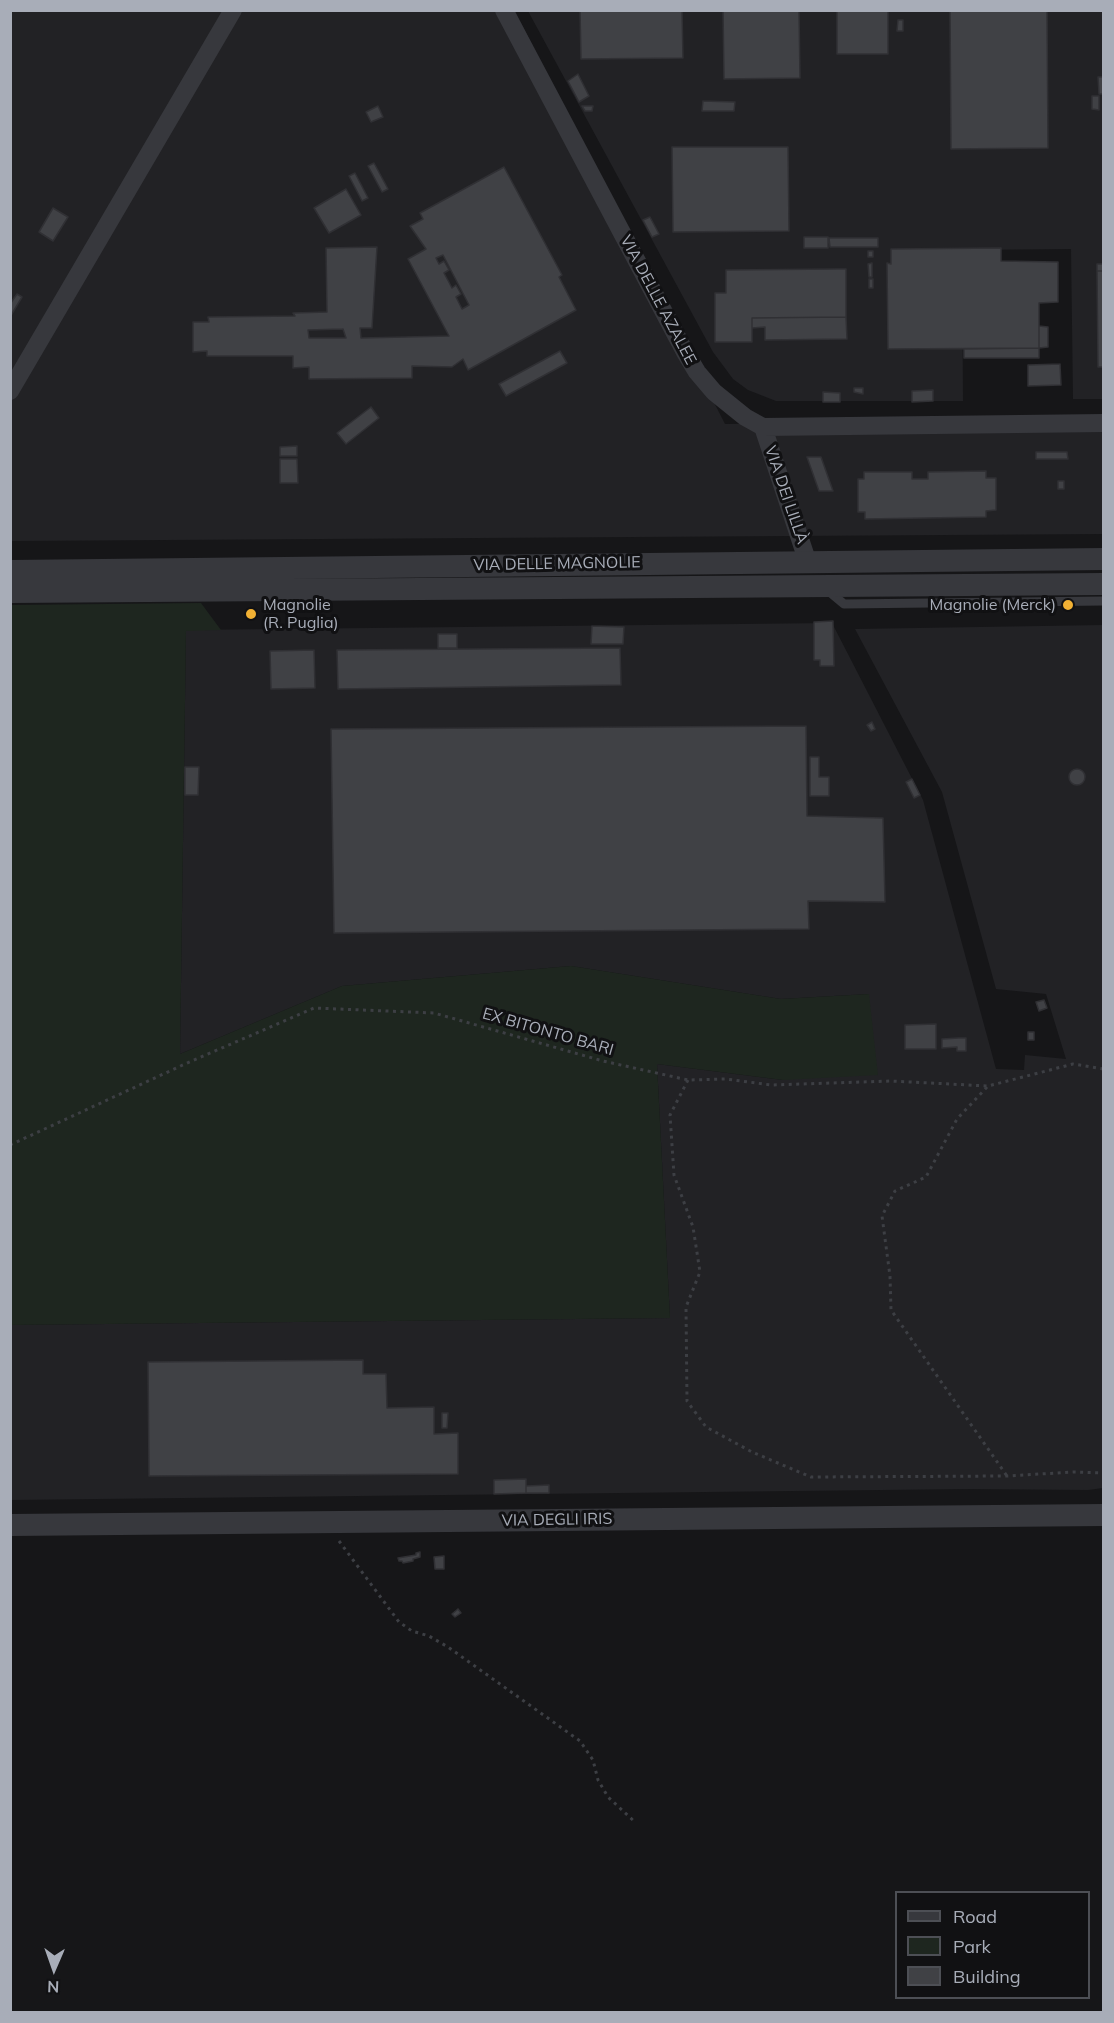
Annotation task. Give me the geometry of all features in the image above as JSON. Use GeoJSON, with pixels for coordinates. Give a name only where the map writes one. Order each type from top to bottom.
{"type":"FeatureCollection","features":[{"type":"Feature","properties":{"kind":"street"},"geometry":{"type":"LineString","coordinates":[[10,391],[233,10]]}},
{"type":"Feature","properties":{"kind":"street","name":"VIA DELLE AZALEE"},"geometry":{"type":"LineString","coordinates":[[504,10],[697,372],[726,402],[763,427]]}},
{"type":"Feature","properties":{"kind":"street"},"geometry":{"type":"LineString","coordinates":[[763,427],[1104,423]]}},
{"type":"Feature","properties":{"kind":"street","name":"VIA DEI LILLÀ"},"geometry":{"type":"LineString","coordinates":[[763,427],[815,563]]}},
{"type":"Feature","properties":{"kind":"street","name":"VIA DELLE MAGNOLIE"},"geometry":{"type":"LineString","coordinates":[[10,572],[1104,559]]}},
{"type":"Feature","properties":{"kind":"street"},"geometry":{"type":"LineString","coordinates":[[815,563],[822,586]]}},
{"type":"Feature","properties":{"kind":"street","name":"VIA DELLE MAGNOLIE"},"geometry":{"type":"LineString","coordinates":[[10,592],[1104,584]]}},
{"type":"Feature","properties":{"kind":"street","name":"VIA DEGLI IRIS"},"geometry":{"type":"LineString","coordinates":[[10,1526],[1104,1515]]}},
{"type":"Feature","properties":{"kind":"lane"},"geometry":{"type":"LineString","coordinates":[[822,586],[844,604],[1104,601]]}},
{"type":"Feature","properties":{"kind":"path","name":"EX BITONTO BARI"},"geometry":{"type":"LineString","coordinates":[[10,1145],[184,1064],[314,1008],[434,1012],[603,1061],[688,1080],[726,1079],[771,1085],[891,1081],[988,1086],[1073,1064],[1104,1069]]}},
{"type":"Feature","properties":{"kind":"path"},"geometry":{"type":"LineString","coordinates":[[688,1080],[669,1115],[674,1175],[693,1227],[700,1272],[686,1307],[687,1401],[706,1427],[752,1452],[810,1478],[1104,1473]]}},
{"type":"Feature","properties":{"kind":"path"},"geometry":{"type":"LineString","coordinates":[[988,1086],[957,1119],[926,1177],[895,1191],[882,1216],[890,1276],[891,1310],[1007,1476]]}},
{"type":"Feature","properties":{"kind":"path"},"geometry":{"type":"LineString","coordinates":[[326,1522],[399,1622],[412,1631],[429,1636],[448,1647],[580,1741],[593,1760],[598,1780],[609,1797],[636,1823]]}},
{"type":"Feature","properties":{"kind":"shaded area"},"geometry":{"type":"Polygon","coordinates":[[[10,11],[515,11],[725,424],[1103,420],[1103,534],[11,541],[10,11]]]}},
{"type":"Feature","properties":{"kind":"shaded area"},"geometry":{"type":"Polygon","coordinates":[[[528,11],[1103,11],[1103,399],[1073,399],[1071,249],[962,250],[963,401],[776,401],[748,390],[733,379],[713,352],[528,11]]]}},
{"type":"Feature","properties":{"kind":"shaded area"},"geometry":{"type":"Polygon","coordinates":[[[832,623],[923,800],[996,1069],[1024,1070],[1025,1055],[1066,1059],[1046,994],[996,989],[942,792],[855,629],[1103,625],[1103,1488],[1088,1490],[967,1489],[11,1500],[10,1325],[670,1318],[657,1064],[783,1080],[869,994],[781,999],[571,966],[342,986],[180,1054],[186,630],[832,623]]]}},
{"type":"Feature","properties":{"kind":"green space"},"geometry":{"type":"Polygon","coordinates":[[[201,603],[221,630],[186,631],[180,1054],[342,986],[571,966],[781,999],[869,994],[878,1075],[783,1080],[657,1064],[670,1318],[11,1325],[11,605],[201,603]]]}},
{"type":"Feature","properties":{"kind":"building"},"geometry":{"type":"Polygon","coordinates":[[[580,10],[682,10],[683,58],[581,59],[580,10]]]}},
{"type":"Feature","properties":{"kind":"building"},"geometry":{"type":"Polygon","coordinates":[[[723,10],[799,10],[800,78],[724,79],[723,10]]]}},
{"type":"Feature","properties":{"kind":"building"},"geometry":{"type":"Polygon","coordinates":[[[837,10],[888,10],[888,54],[837,54],[837,10]]]}},
{"type":"Feature","properties":{"kind":"building"},"geometry":{"type":"Polygon","coordinates":[[[950,10],[1047,10],[1048,148],[951,149],[950,10]]]}},
{"type":"Feature","properties":{"kind":"building"},"geometry":{"type":"Polygon","coordinates":[[[898,20],[903,20],[903,31],[897,31],[898,20]]]}},
{"type":"Feature","properties":{"kind":"building"},"geometry":{"type":"Polygon","coordinates":[[[578,74],[589,96],[579,102],[568,81],[578,74]]]}},
{"type":"Feature","properties":{"kind":"building"},"geometry":{"type":"Polygon","coordinates":[[[1098,77],[1104,77],[1104,94],[1099,94],[1098,77]]]}},
{"type":"Feature","properties":{"kind":"building"},"geometry":{"type":"Polygon","coordinates":[[[1092,96],[1099,96],[1099,110],[1092,109],[1092,96]]]}},
{"type":"Feature","properties":{"kind":"building"},"geometry":{"type":"Polygon","coordinates":[[[703,101],[735,102],[734,111],[702,111],[703,101]]]}},
{"type":"Feature","properties":{"kind":"building"},"geometry":{"type":"Polygon","coordinates":[[[378,106],[383,117],[371,122],[366,112],[378,106]]]}},
{"type":"Feature","properties":{"kind":"building"},"geometry":{"type":"Polygon","coordinates":[[[582,106],[593,106],[592,111],[585,111],[582,106]]]}},
{"type":"Feature","properties":{"kind":"building"},"geometry":{"type":"Polygon","coordinates":[[[672,147],[788,147],[789,231],[673,232],[672,147]]]}},
{"type":"Feature","properties":{"kind":"building"},"geometry":{"type":"Polygon","coordinates":[[[374,163],[388,189],[382,192],[368,166],[374,163]]]}},
{"type":"Feature","properties":{"kind":"building"},"geometry":{"type":"Polygon","coordinates":[[[504,167],[562,275],[559,277],[576,310],[468,370],[463,359],[452,367],[412,366],[412,378],[309,379],[309,367],[293,368],[293,356],[207,356],[207,351],[193,352],[193,322],[209,322],[208,317],[295,316],[293,313],[327,312],[326,248],[377,247],[372,328],[360,328],[361,338],[449,336],[408,259],[426,249],[410,226],[423,219],[420,213],[504,167]],[[443,255],[436,258],[439,264],[444,261],[449,270],[444,273],[452,288],[456,285],[461,294],[456,297],[462,309],[469,305],[443,255]],[[343,329],[308,330],[309,338],[346,338],[343,329]]]}},
{"type":"Feature","properties":{"kind":"building"},"geometry":{"type":"Polygon","coordinates":[[[355,173],[368,198],[362,201],[349,176],[355,173]]]}},
{"type":"Feature","properties":{"kind":"building"},"geometry":{"type":"Polygon","coordinates":[[[346,189],[361,215],[329,233],[314,208],[346,189]]]}},
{"type":"Feature","properties":{"kind":"building"},"geometry":{"type":"Polygon","coordinates":[[[53,208],[68,217],[53,241],[39,232],[53,208]]]}},
{"type":"Feature","properties":{"kind":"building"},"geometry":{"type":"Polygon","coordinates":[[[650,217],[659,234],[652,237],[643,220],[650,217]]]}},
{"type":"Feature","properties":{"kind":"building"},"geometry":{"type":"Polygon","coordinates":[[[804,237],[828,237],[828,248],[804,248],[804,237]]]}},
{"type":"Feature","properties":{"kind":"building"},"geometry":{"type":"Polygon","coordinates":[[[829,238],[878,238],[878,247],[830,247],[829,238]]]}},
{"type":"Feature","properties":{"kind":"building"},"geometry":{"type":"Polygon","coordinates":[[[1001,248],[1001,261],[1058,262],[1058,302],[1039,303],[1039,348],[888,349],[887,263],[891,264],[891,249],[1001,248]]]}},
{"type":"Feature","properties":{"kind":"building"},"geometry":{"type":"Polygon","coordinates":[[[868,251],[873,251],[873,257],[868,257],[868,251]]]}},
{"type":"Feature","properties":{"kind":"building"},"geometry":{"type":"Polygon","coordinates":[[[872,263],[872,277],[869,277],[868,264],[872,263]]]}},
{"type":"Feature","properties":{"kind":"building"},"geometry":{"type":"Polygon","coordinates":[[[1097,264],[1104,264],[1104,271],[1097,271],[1097,264]]]}},
{"type":"Feature","properties":{"kind":"building"},"geometry":{"type":"Polygon","coordinates":[[[846,269],[846,317],[752,318],[752,342],[715,342],[715,293],[726,293],[726,270],[846,269]]]}},
{"type":"Feature","properties":{"kind":"building"},"geometry":{"type":"Polygon","coordinates":[[[1097,271],[1104,271],[1104,367],[1098,367],[1097,271]]]}},
{"type":"Feature","properties":{"kind":"building"},"geometry":{"type":"Polygon","coordinates":[[[869,279],[873,279],[873,288],[869,288],[869,279]]]}},
{"type":"Feature","properties":{"kind":"building"},"geometry":{"type":"Polygon","coordinates":[[[17,294],[22,297],[10,317],[10,304],[17,294]]]}},
{"type":"Feature","properties":{"kind":"building"},"geometry":{"type":"Polygon","coordinates":[[[846,317],[847,339],[765,340],[765,327],[752,328],[752,318],[846,317]]]}},
{"type":"Feature","properties":{"kind":"building"},"geometry":{"type":"Polygon","coordinates":[[[1039,326],[1048,327],[1048,347],[1039,348],[1039,326]]]}},
{"type":"Feature","properties":{"kind":"building"},"geometry":{"type":"Polygon","coordinates":[[[1039,348],[1039,358],[964,358],[964,349],[1039,348]]]}},
{"type":"Feature","properties":{"kind":"building"},"geometry":{"type":"Polygon","coordinates":[[[560,351],[567,363],[506,396],[499,384],[560,351]]]}},
{"type":"Feature","properties":{"kind":"building"},"geometry":{"type":"Polygon","coordinates":[[[1060,364],[1061,385],[1028,386],[1028,365],[1060,364]]]}},
{"type":"Feature","properties":{"kind":"building"},"geometry":{"type":"Polygon","coordinates":[[[854,388],[863,388],[863,394],[854,392],[854,388]]]}},
{"type":"Feature","properties":{"kind":"building"},"geometry":{"type":"Polygon","coordinates":[[[933,390],[933,401],[912,402],[912,391],[933,390]]]}},
{"type":"Feature","properties":{"kind":"building"},"geometry":{"type":"Polygon","coordinates":[[[823,392],[840,393],[840,402],[823,402],[823,392]]]}},
{"type":"Feature","properties":{"kind":"building"},"geometry":{"type":"Polygon","coordinates":[[[371,407],[379,418],[346,444],[337,433],[371,407]]]}},
{"type":"Feature","properties":{"kind":"building"},"geometry":{"type":"Polygon","coordinates":[[[297,446],[297,456],[280,456],[280,447],[297,446]]]}},
{"type":"Feature","properties":{"kind":"building"},"geometry":{"type":"Polygon","coordinates":[[[1036,452],[1067,452],[1068,459],[1036,459],[1036,452]]]}},
{"type":"Feature","properties":{"kind":"building"},"geometry":{"type":"Polygon","coordinates":[[[807,457],[821,457],[833,491],[819,491],[807,457]]]}},
{"type":"Feature","properties":{"kind":"building"},"geometry":{"type":"Polygon","coordinates":[[[280,459],[297,459],[298,483],[280,483],[280,459]]]}},
{"type":"Feature","properties":{"kind":"building"},"geometry":{"type":"Polygon","coordinates":[[[986,471],[986,478],[996,478],[996,510],[986,511],[986,517],[865,519],[865,512],[858,512],[858,479],[864,479],[864,472],[912,472],[912,479],[928,479],[928,472],[986,471]]]}},
{"type":"Feature","properties":{"kind":"building"},"geometry":{"type":"Polygon","coordinates":[[[1058,481],[1064,481],[1064,489],[1058,489],[1058,481]]]}},
{"type":"Feature","properties":{"kind":"building"},"geometry":{"type":"Polygon","coordinates":[[[833,621],[834,666],[820,666],[820,660],[814,660],[814,622],[833,621]]]}},
{"type":"Feature","properties":{"kind":"building"},"geometry":{"type":"Polygon","coordinates":[[[592,626],[624,627],[623,644],[591,644],[592,626]]]}},
{"type":"Feature","properties":{"kind":"building"},"geometry":{"type":"Polygon","coordinates":[[[438,634],[457,634],[457,648],[438,648],[438,634]]]}},
{"type":"Feature","properties":{"kind":"building"},"geometry":{"type":"Polygon","coordinates":[[[620,648],[621,685],[338,689],[337,650],[620,648]]]}},
{"type":"Feature","properties":{"kind":"building"},"geometry":{"type":"Polygon","coordinates":[[[314,650],[315,688],[271,689],[270,651],[314,650]]]}},
{"type":"Feature","properties":{"kind":"building"},"geometry":{"type":"Polygon","coordinates":[[[872,722],[875,729],[871,731],[867,725],[872,722]]]}},
{"type":"Feature","properties":{"kind":"building"},"geometry":{"type":"Polygon","coordinates":[[[806,726],[807,816],[883,818],[885,902],[808,901],[809,929],[334,933],[331,729],[806,726]]]}},
{"type":"Feature","properties":{"kind":"building"},"geometry":{"type":"Polygon","coordinates":[[[810,757],[819,757],[819,777],[829,777],[829,796],[810,796],[810,757]]]}},
{"type":"Feature","properties":{"kind":"building"},"geometry":{"type":"Polygon","coordinates":[[[185,767],[199,767],[198,795],[185,795],[185,767]]]}},
{"type":"Feature","properties":{"kind":"building"},"geometry":{"type":"Polygon","coordinates":[[[1077,769],[1085,777],[1077,785],[1069,777],[1077,769]]]}},
{"type":"Feature","properties":{"kind":"building"},"geometry":{"type":"Polygon","coordinates":[[[912,779],[920,795],[914,798],[906,782],[912,779]]]}},
{"type":"Feature","properties":{"kind":"building"},"geometry":{"type":"Polygon","coordinates":[[[1044,1000],[1047,1008],[1039,1011],[1036,1002],[1044,1000]]]}},
{"type":"Feature","properties":{"kind":"building"},"geometry":{"type":"Polygon","coordinates":[[[936,1024],[936,1049],[905,1049],[905,1025],[936,1024]]]}},
{"type":"Feature","properties":{"kind":"building"},"geometry":{"type":"Polygon","coordinates":[[[1028,1032],[1034,1032],[1034,1040],[1028,1040],[1028,1032]]]}},
{"type":"Feature","properties":{"kind":"building"},"geometry":{"type":"Polygon","coordinates":[[[966,1038],[966,1051],[957,1051],[957,1047],[942,1048],[942,1039],[966,1038]]]}},
{"type":"Feature","properties":{"kind":"building"},"geometry":{"type":"Polygon","coordinates":[[[363,1360],[363,1374],[386,1374],[387,1408],[434,1407],[434,1434],[458,1433],[458,1474],[149,1476],[148,1362],[363,1360]]]}},
{"type":"Feature","properties":{"kind":"building"},"geometry":{"type":"Polygon","coordinates":[[[442,1413],[448,1413],[447,1428],[442,1428],[442,1413]]]}},
{"type":"Feature","properties":{"kind":"building"},"geometry":{"type":"Polygon","coordinates":[[[526,1479],[526,1493],[494,1494],[494,1480],[526,1479]]]}},
{"type":"Feature","properties":{"kind":"building"},"geometry":{"type":"Polygon","coordinates":[[[549,1485],[549,1493],[526,1493],[526,1486],[549,1485]]]}},
{"type":"Feature","properties":{"kind":"building"},"geometry":{"type":"Polygon","coordinates":[[[420,1552],[420,1557],[413,1561],[403,1563],[399,1561],[398,1558],[416,1555],[420,1552]]]}},
{"type":"Feature","properties":{"kind":"building"},"geometry":{"type":"Polygon","coordinates":[[[444,1556],[444,1569],[435,1569],[434,1557],[444,1556]]]}},
{"type":"Feature","properties":{"kind":"building"},"geometry":{"type":"Polygon","coordinates":[[[458,1609],[461,1613],[455,1617],[452,1614],[458,1609]]]}},
{"type":"Feature","properties":{"kind":"place","name":"Magnolie (Merck)"},"geometry":{"type":"Point","coordinates":[1068,605]}},
{"type":"Feature","properties":{"kind":"place","name":"Magnolie (R. Puglia)"},"geometry":{"type":"Point","coordinates":[251,614]}}]}
